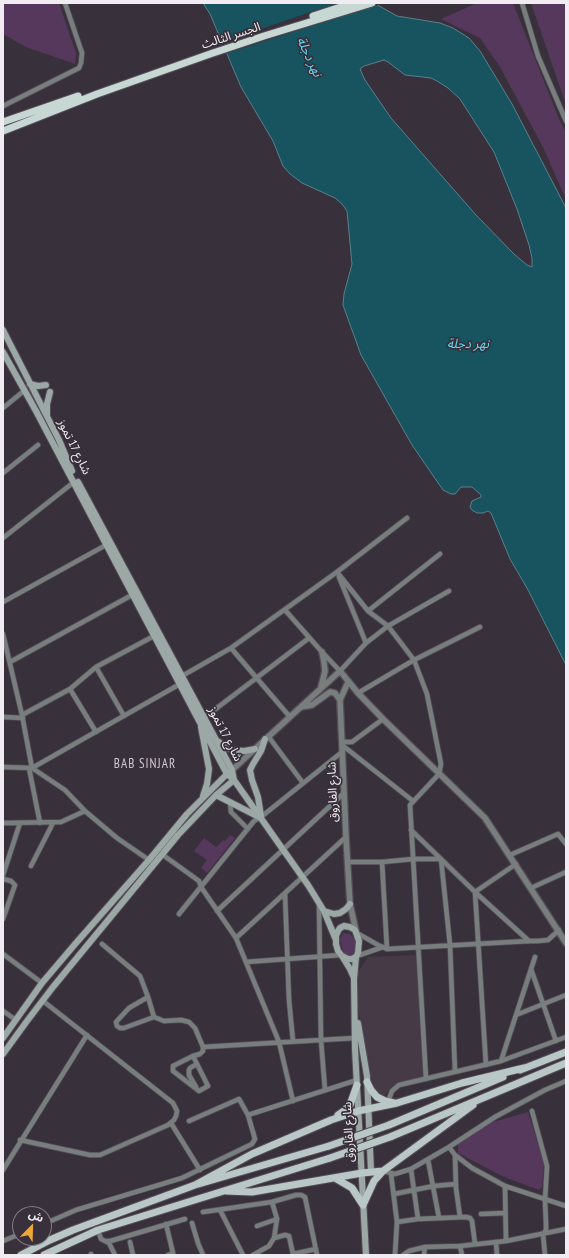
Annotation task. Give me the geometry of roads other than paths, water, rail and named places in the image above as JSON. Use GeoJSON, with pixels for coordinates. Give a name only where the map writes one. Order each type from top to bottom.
{"type":"FeatureCollection","features":[{"type":"Feature","properties":{"kind":"highway","name":"الجسر الثالث"},"geometry":{"type":"LineString","coordinates":[[97,92],[206,50],[353,3]]}},
{"type":"Feature","properties":{"kind":"highway","name":"الجسر الثالث"},"geometry":{"type":"LineString","coordinates":[[97,92],[264,36],[372,3]]}},
{"type":"Feature","properties":{"kind":"highway"},"geometry":{"type":"LineString","coordinates":[[3,122],[97,92]]}},
{"type":"Feature","properties":{"kind":"highway"},"geometry":{"type":"LineString","coordinates":[[3,131],[97,92]]}},
{"type":"Feature","properties":{"kind":"main road","name":"شارع 17 تموز"},"geometry":{"type":"LineString","coordinates":[[3,330],[47,416],[70,468],[182,676],[202,720],[229,772],[284,849]]}},
{"type":"Feature","properties":{"kind":"main road","name":"شارع 17 تموز"},"geometry":{"type":"LineString","coordinates":[[3,352],[25,390],[180,684],[202,720],[216,738],[229,772]]}},
{"type":"Feature","properties":{"kind":"main road"},"geometry":{"type":"LineString","coordinates":[[30,384],[38,386],[46,385]]}},
{"type":"Feature","properties":{"kind":"main road"},"geometry":{"type":"LineString","coordinates":[[47,416],[47,404],[50,392]]}},
{"type":"Feature","properties":{"kind":"main road"},"geometry":{"type":"LineString","coordinates":[[200,803],[206,790],[209,769],[202,720]]}},
{"type":"Feature","properties":{"kind":"main road"},"geometry":{"type":"LineString","coordinates":[[261,817],[258,797],[250,772],[251,767],[261,751],[267,737]]}},
{"type":"Feature","properties":{"kind":"main road"},"geometry":{"type":"LineString","coordinates":[[216,738],[222,745],[230,750],[244,751],[254,748]]}},
{"type":"Feature","properties":{"kind":"main road"},"geometry":{"type":"LineString","coordinates":[[3,1038],[42,983],[188,814],[229,772]]}},
{"type":"Feature","properties":{"kind":"main road"},"geometry":{"type":"LineString","coordinates":[[3,1054],[26,1021],[178,835],[216,795],[234,780]]}},
{"type":"Feature","properties":{"kind":"main road"},"geometry":{"type":"LineString","coordinates":[[216,795],[261,817]]}},
{"type":"Feature","properties":{"kind":"main road","name":"شارع الفاروق"},"geometry":{"type":"LineString","coordinates":[[284,849],[324,911],[336,940],[337,947],[354,979]]}},
{"type":"Feature","properties":{"kind":"main road"},"geometry":{"type":"LineString","coordinates":[[324,911],[330,914],[337,914],[346,909],[350,904]]}},
{"type":"Feature","properties":{"kind":"main road"},"geometry":{"type":"LineString","coordinates":[[336,940],[337,933],[342,926],[348,926],[356,932]]}},
{"type":"Feature","properties":{"kind":"main road","name":"شارع الفاروق"},"geometry":{"type":"LineString","coordinates":[[356,932],[359,947],[356,956],[354,979],[355,1038],[366,1255]]}},
{"type":"Feature","properties":{"kind":"main road"},"geometry":{"type":"LineString","coordinates":[[76,943],[84,950]]}},
{"type":"Feature","properties":{"kind":"main road"},"geometry":{"type":"LineString","coordinates":[[341,955],[350,959],[356,956]]}},
{"type":"Feature","properties":{"kind":"main road","name":"شارع الفاروق"},"geometry":{"type":"LineString","coordinates":[[355,1008],[362,1043],[367,1082],[367,1110],[371,1172]]}},
{"type":"Feature","properties":{"kind":"main road"},"geometry":{"type":"LineString","coordinates":[[22,1255],[73,1230],[195,1185],[329,1146],[388,1125],[566,1052]]}},
{"type":"Feature","properties":{"kind":"main road"},"geometry":{"type":"LineString","coordinates":[[44,1255],[98,1230],[330,1158],[390,1137],[566,1062]]}},
{"type":"Feature","properties":{"kind":"main road"},"geometry":{"type":"LineString","coordinates":[[195,1185],[252,1154],[331,1120],[358,1111],[367,1110],[524,1068]]}},
{"type":"Feature","properties":{"kind":"main road"},"geometry":{"type":"LineString","coordinates":[[331,1120],[348,1108],[357,1082]]}},
{"type":"Feature","properties":{"kind":"main road"},"geometry":{"type":"LineString","coordinates":[[367,1082],[374,1094],[381,1099],[393,1103]]}},
{"type":"Feature","properties":{"kind":"main road"},"geometry":{"type":"LineString","coordinates":[[363,1205],[374,1181],[383,1171],[481,1098]]}},
{"type":"Feature","properties":{"kind":"main road"},"geometry":{"type":"LineString","coordinates":[[221,1191],[252,1192],[362,1173],[383,1171]]}},
{"type":"Feature","properties":{"kind":"main road"},"geometry":{"type":"LineString","coordinates":[[335,1178],[352,1188],[363,1205]]}},
{"type":"Feature","properties":{"kind":"street"},"geometry":{"type":"LineString","coordinates":[[3,106],[79,68],[82,53],[65,3]]}},
{"type":"Feature","properties":{"kind":"street"},"geometry":{"type":"LineString","coordinates":[[522,3],[538,56],[566,121]]}},
{"type":"Feature","properties":{"kind":"street"},"geometry":{"type":"LineString","coordinates":[[3,408],[25,390]]}},
{"type":"Feature","properties":{"kind":"street"},"geometry":{"type":"LineString","coordinates":[[3,472],[38,445]]}},
{"type":"Feature","properties":{"kind":"street"},"geometry":{"type":"LineString","coordinates":[[3,538],[74,482]]}},
{"type":"Feature","properties":{"kind":"street"},"geometry":{"type":"LineString","coordinates":[[182,676],[231,648],[337,572],[407,518]]}},
{"type":"Feature","properties":{"kind":"street"},"geometry":{"type":"LineString","coordinates":[[3,602],[106,545]]}},
{"type":"Feature","properties":{"kind":"street"},"geometry":{"type":"LineString","coordinates":[[368,611],[440,554]]}},
{"type":"Feature","properties":{"kind":"street"},"geometry":{"type":"LineString","coordinates":[[337,572],[368,611],[388,626],[414,660],[427,694],[441,764],[439,774],[410,805],[426,1079]]}},
{"type":"Feature","properties":{"kind":"street"},"geometry":{"type":"LineString","coordinates":[[337,572],[366,643]]}},
{"type":"Feature","properties":{"kind":"street"},"geometry":{"type":"LineString","coordinates":[[229,772],[320,690],[366,643],[388,626],[449,591]]}},
{"type":"Feature","properties":{"kind":"street"},"geometry":{"type":"LineString","coordinates":[[10,662],[132,595]]}},
{"type":"Feature","properties":{"kind":"street"},"geometry":{"type":"LineString","coordinates":[[285,610],[382,719],[485,818],[566,943]]}},
{"type":"Feature","properties":{"kind":"street"},"geometry":{"type":"LineString","coordinates":[[358,693],[414,660],[480,627]]}},
{"type":"Feature","properties":{"kind":"street"},"geometry":{"type":"LineString","coordinates":[[3,634],[23,716],[40,823]]}},
{"type":"Feature","properties":{"kind":"street"},"geometry":{"type":"LineString","coordinates":[[3,717],[23,716],[70,688],[96,667],[154,636]]}},
{"type":"Feature","properties":{"kind":"street"},"geometry":{"type":"LineString","coordinates":[[202,720],[256,677],[309,638]]}},
{"type":"Feature","properties":{"kind":"street"},"geometry":{"type":"LineString","coordinates":[[231,648],[290,717]]}},
{"type":"Feature","properties":{"kind":"street"},"geometry":{"type":"LineString","coordinates":[[320,690],[324,681],[325,671],[322,652]]}},
{"type":"Feature","properties":{"kind":"street"},"geometry":{"type":"LineString","coordinates":[[96,667],[124,716]]}},
{"type":"Feature","properties":{"kind":"street"},"geometry":{"type":"LineString","coordinates":[[340,700],[348,682]]}},
{"type":"Feature","properties":{"kind":"street"},"geometry":{"type":"LineString","coordinates":[[3,767],[31,768],[180,684]]}},
{"type":"Feature","properties":{"kind":"street"},"geometry":{"type":"LineString","coordinates":[[70,688],[96,732]]}},
{"type":"Feature","properties":{"kind":"street"},"geometry":{"type":"LineString","coordinates":[[301,707],[312,706],[324,695],[330,692],[336,693],[340,700]]}},
{"type":"Feature","properties":{"kind":"street","name":"شارع الفاروق"},"geometry":{"type":"LineString","coordinates":[[340,700],[347,862],[350,904],[356,932]]}},
{"type":"Feature","properties":{"kind":"street"},"geometry":{"type":"LineString","coordinates":[[342,744],[352,742],[382,719]]}},
{"type":"Feature","properties":{"kind":"street"},"geometry":{"type":"LineString","coordinates":[[267,737],[303,783]]}},
{"type":"Feature","properties":{"kind":"street"},"geometry":{"type":"LineString","coordinates":[[342,744],[413,801]]}},
{"type":"Feature","properties":{"kind":"street"},"geometry":{"type":"LineString","coordinates":[[179,914],[254,821],[342,752]]}},
{"type":"Feature","properties":{"kind":"street"},"geometry":{"type":"LineString","coordinates":[[31,768],[64,790],[85,811],[117,838],[149,860]]}},
{"type":"Feature","properties":{"kind":"street"},"geometry":{"type":"LineString","coordinates":[[218,911],[344,793]]}},
{"type":"Feature","properties":{"kind":"street"},"geometry":{"type":"LineString","coordinates":[[230,802],[231,812],[248,829]]}},
{"type":"Feature","properties":{"kind":"street"},"geometry":{"type":"LineString","coordinates":[[3,823],[61,822],[85,811]]}},
{"type":"Feature","properties":{"kind":"street"},"geometry":{"type":"LineString","coordinates":[[3,875],[20,823]]}},
{"type":"Feature","properties":{"kind":"street"},"geometry":{"type":"LineString","coordinates":[[31,866],[53,823]]}},
{"type":"Feature","properties":{"kind":"street"},"geometry":{"type":"LineString","coordinates":[[411,830],[475,892],[529,941]]}},
{"type":"Feature","properties":{"kind":"street"},"geometry":{"type":"LineString","coordinates":[[510,855],[558,834],[566,844]]}},
{"type":"Feature","properties":{"kind":"street"},"geometry":{"type":"LineString","coordinates":[[236,938],[346,837]]}},
{"type":"Feature","properties":{"kind":"street"},"geometry":{"type":"LineString","coordinates":[[163,855],[199,881],[201,887],[236,938],[278,1042],[293,1101]]}},
{"type":"Feature","properties":{"kind":"street"},"geometry":{"type":"LineString","coordinates":[[347,862],[441,859]]}},
{"type":"Feature","properties":{"kind":"street"},"geometry":{"type":"LineString","coordinates":[[441,859],[450,945],[455,1072]]}},
{"type":"Feature","properties":{"kind":"street"},"geometry":{"type":"LineString","coordinates":[[382,862],[385,948]]}},
{"type":"Feature","properties":{"kind":"street"},"geometry":{"type":"LineString","coordinates":[[475,892],[516,864]]}},
{"type":"Feature","properties":{"kind":"street"},"geometry":{"type":"LineString","coordinates":[[531,888],[566,872]]}},
{"type":"Feature","properties":{"kind":"street"},"geometry":{"type":"LineString","coordinates":[[3,879],[11,881],[15,885],[3,919]]}},
{"type":"Feature","properties":{"kind":"street"},"geometry":{"type":"LineString","coordinates":[[475,892],[486,1065]]}},
{"type":"Feature","properties":{"kind":"street"},"geometry":{"type":"LineString","coordinates":[[285,894],[289,1000],[293,1041]]}},
{"type":"Feature","properties":{"kind":"street"},"geometry":{"type":"LineString","coordinates":[[319,902],[321,1040],[325,1090]]}},
{"type":"Feature","properties":{"kind":"street"},"geometry":{"type":"LineString","coordinates":[[356,956],[385,948],[548,940],[559,930]]}},
{"type":"Feature","properties":{"kind":"street"},"geometry":{"type":"LineString","coordinates":[[356,932],[385,948]]}},
{"type":"Feature","properties":{"kind":"street"},"geometry":{"type":"LineString","coordinates":[[102,944],[140,976],[154,1017]]}},
{"type":"Feature","properties":{"kind":"street"},"geometry":{"type":"LineString","coordinates":[[3,954],[42,983]]}},
{"type":"Feature","properties":{"kind":"street"},"geometry":{"type":"LineString","coordinates":[[246,962],[341,955]]}},
{"type":"Feature","properties":{"kind":"street"},"geometry":{"type":"LineString","coordinates":[[501,1060],[535,957]]}},
{"type":"Feature","properties":{"kind":"street"},"geometry":{"type":"LineString","coordinates":[[531,969],[556,1041]]}},
{"type":"Feature","properties":{"kind":"street"},"geometry":{"type":"LineString","coordinates":[[516,1015],[566,995]]}},
{"type":"Feature","properties":{"kind":"street"},"geometry":{"type":"LineString","coordinates":[[148,997],[129,1008],[116,1022],[117,1026],[124,1028],[154,1017],[164,1021],[181,1020],[189,1022],[195,1028],[203,1047],[203,1051],[200,1054],[193,1056],[173,1066],[173,1071],[199,1091],[208,1086],[193,1056]]}},
{"type":"Feature","properties":{"kind":"street"},"geometry":{"type":"LineString","coordinates":[[20,1140],[90,1155],[100,1155],[171,1123],[177,1112],[173,1103],[43,1001]]}},
{"type":"Feature","properties":{"kind":"street"},"geometry":{"type":"LineString","coordinates":[[3,1011],[16,1020]]}},
{"type":"Feature","properties":{"kind":"street"},"geometry":{"type":"LineString","coordinates":[[3,1170],[20,1140],[87,1036]]}},
{"type":"Feature","properties":{"kind":"street"},"geometry":{"type":"LineString","coordinates":[[393,1103],[390,1095],[396,1088],[404,1084],[486,1065],[566,1037]]}},
{"type":"Feature","properties":{"kind":"street"},"geometry":{"type":"LineString","coordinates":[[203,1047],[355,1038]]}},
{"type":"Feature","properties":{"kind":"street"},"geometry":{"type":"LineString","coordinates":[[196,1089],[189,1075],[189,1070],[197,1064]]}},
{"type":"Feature","properties":{"kind":"street"},"geometry":{"type":"LineString","coordinates":[[383,1171],[391,1174],[398,1174],[411,1169],[449,1147],[495,1116],[566,1080]]}},
{"type":"Feature","properties":{"kind":"street"},"geometry":{"type":"LineString","coordinates":[[248,1115],[325,1090],[357,1082]]}},
{"type":"Feature","properties":{"kind":"street"},"geometry":{"type":"LineString","coordinates":[[52,1220],[76,1210],[164,1184],[200,1170],[254,1142],[254,1136],[248,1115],[239,1099],[189,1121]]}},
{"type":"Feature","properties":{"kind":"street"},"geometry":{"type":"LineString","coordinates":[[532,1111],[547,1166],[545,1200],[546,1230],[543,1234],[545,1255]]}},
{"type":"Feature","properties":{"kind":"street"},"geometry":{"type":"LineString","coordinates":[[171,1123],[200,1170]]}},
{"type":"Feature","properties":{"kind":"street"},"geometry":{"type":"LineString","coordinates":[[449,1147],[455,1155],[472,1168],[505,1186],[566,1206]]}},
{"type":"Feature","properties":{"kind":"street"},"geometry":{"type":"LineString","coordinates":[[455,1155],[456,1184],[460,1217]]}},
{"type":"Feature","properties":{"kind":"street"},"geometry":{"type":"LineString","coordinates":[[428,1160],[439,1218]]}},
{"type":"Feature","properties":{"kind":"street"},"geometry":{"type":"LineString","coordinates":[[411,1169],[418,1219]]}},
{"type":"Feature","properties":{"kind":"street"},"geometry":{"type":"LineString","coordinates":[[391,1174],[397,1222],[395,1255]]}},
{"type":"Feature","properties":{"kind":"street"},"geometry":{"type":"LineString","coordinates":[[394,1194],[434,1186],[456,1184]]}},
{"type":"Feature","properties":{"kind":"street"},"geometry":{"type":"LineString","coordinates":[[505,1186],[506,1241]]}},
{"type":"Feature","properties":{"kind":"street"},"geometry":{"type":"LineString","coordinates":[[203,1212],[272,1202],[301,1195],[305,1197],[317,1255]]}},
{"type":"Feature","properties":{"kind":"street"},"geometry":{"type":"LineString","coordinates":[[253,1255],[269,1246],[274,1238],[277,1219],[272,1202]]}},
{"type":"Feature","properties":{"kind":"street"},"geometry":{"type":"LineString","coordinates":[[220,1210],[243,1255]]}},
{"type":"Feature","properties":{"kind":"street"},"geometry":{"type":"LineString","coordinates":[[481,1214],[505,1213]]}},
{"type":"Feature","properties":{"kind":"street"},"geometry":{"type":"LineString","coordinates":[[397,1222],[418,1219],[470,1218],[472,1221],[475,1244]]}},
{"type":"Feature","properties":{"kind":"street"},"geometry":{"type":"LineString","coordinates":[[98,1230],[101,1239],[105,1242],[185,1219]]}},
{"type":"Feature","properties":{"kind":"street"},"geometry":{"type":"LineString","coordinates":[[257,1226],[277,1219]]}},
{"type":"Feature","properties":{"kind":"street"},"geometry":{"type":"LineString","coordinates":[[192,1223],[203,1255]]}},
{"type":"Feature","properties":{"kind":"street"},"geometry":{"type":"LineString","coordinates":[[166,1224],[173,1253],[168,1255]]}},
{"type":"Feature","properties":{"kind":"street"},"geometry":{"type":"LineString","coordinates":[[403,1255],[409,1251],[425,1247],[460,1246],[506,1241],[566,1229]]}},
{"type":"Feature","properties":{"kind":"street"},"geometry":{"type":"LineString","coordinates":[[274,1238],[286,1235],[288,1236],[293,1254],[316,1249]]}},
{"type":"Feature","properties":{"kind":"street"},"geometry":{"type":"LineString","coordinates":[[108,1241],[115,1255]]}},
{"type":"Feature","properties":{"kind":"street"},"geometry":{"type":"LineString","coordinates":[[130,1242],[133,1255]]}},
{"type":"Feature","properties":{"kind":"street"},"geometry":{"type":"LineString","coordinates":[[496,1242],[497,1255]]}},
{"type":"Feature","properties":{"kind":"street"},"geometry":{"type":"LineString","coordinates":[[460,1246],[462,1255]]}},
{"type":"Feature","properties":{"kind":"street"},"geometry":{"type":"LineString","coordinates":[[424,1255],[425,1247]]}},
{"type":"Feature","properties":{"kind":"water","name":"نهر دجلة"},"geometry":{"type":"Polygon","coordinates":[[[203,3],[374,3],[397,16],[440,23],[453,28],[469,38],[480,51],[512,104],[566,208],[566,665],[527,588],[510,559],[491,513],[488,511],[477,513],[470,507],[472,501],[481,497],[481,495],[472,487],[461,487],[455,494],[451,494],[443,490],[412,445],[361,355],[343,305],[344,294],[352,264],[347,211],[335,198],[302,183],[290,174],[283,166],[273,141],[241,87],[210,14],[203,3]],[[384,60],[364,66],[360,69],[365,80],[391,118],[476,215],[514,254],[527,265],[532,267],[532,258],[529,245],[517,209],[494,152],[460,99],[448,88],[437,81],[431,78],[405,75],[384,60]]]}},
{"type":"Feature","properties":{"kind":"district","name":"BAB SINJAR"},"geometry":{"type":"Point","coordinates":[145,764]}}]}
